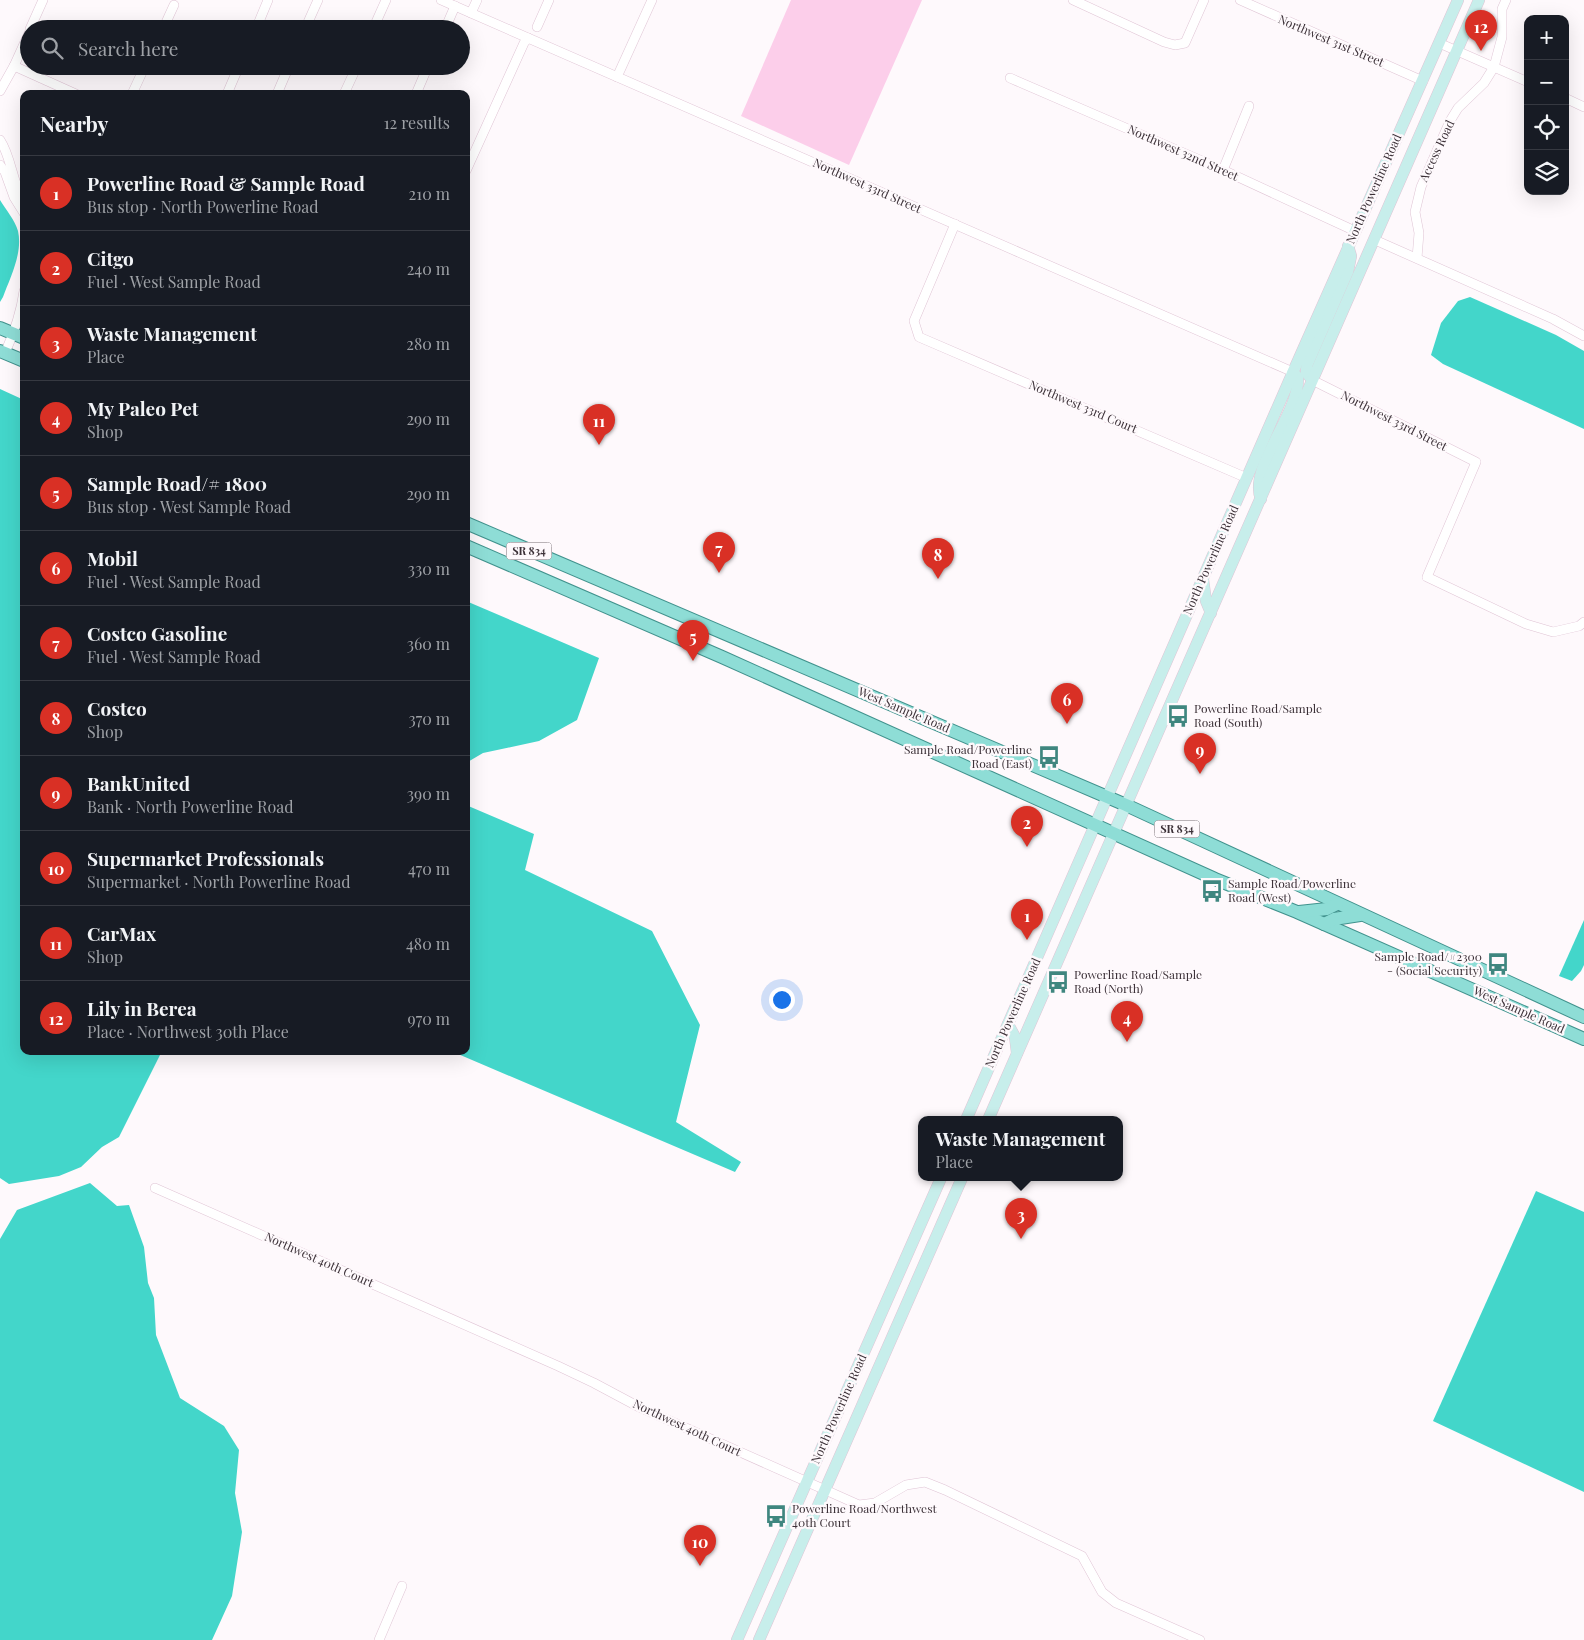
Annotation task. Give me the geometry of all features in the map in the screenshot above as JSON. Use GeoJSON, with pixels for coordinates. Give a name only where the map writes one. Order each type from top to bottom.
{"type":"FeatureCollection","features":[{"type":"Feature","properties":{"kind":"main road","name":"North Powerline Road"},"geometry":{"type":"LineString","coordinates":[[968,1116],[1292,372],[1458,0]]}},
{"type":"Feature","properties":{"kind":"main road","name":"North Powerline Road"},"geometry":{"type":"LineString","coordinates":[[990,1116],[1479,0]]}},
{"type":"Feature","properties":{"kind":"main road"},"geometry":{"type":"LineString","coordinates":[[1312,380],[1306,372],[1307,365],[1348,271],[1351,256],[1348,246]]}},
{"type":"Feature","properties":{"kind":"main road"},"geometry":{"type":"LineString","coordinates":[[0,328],[20,333]]}},
{"type":"Feature","properties":{"kind":"main road"},"geometry":{"type":"LineString","coordinates":[[2,352],[20,359]]}},
{"type":"Feature","properties":{"kind":"main road"},"geometry":{"type":"LineString","coordinates":[[1261,499],[1257,490],[1262,472],[1296,396],[1298,378],[1292,372]]}},
{"type":"Feature","properties":{"kind":"main road","name":"West Sample Road"},"geometry":{"type":"LineString","coordinates":[[470,526],[1126,805],[1584,1017]]}},
{"type":"Feature","properties":{"kind":"main road","name":"West Sample Road"},"geometry":{"type":"LineString","coordinates":[[470,548],[722,657],[1215,879],[1297,912],[1584,1039]]}},
{"type":"Feature","properties":{"kind":"main road"},"geometry":{"type":"LineString","coordinates":[[1202,579],[1206,601],[1211,613]]}},
{"type":"Feature","properties":{"kind":"main road"},"geometry":{"type":"LineString","coordinates":[[1297,912],[1327,910],[1337,904]]}},
{"type":"Feature","properties":{"kind":"main road"},"geometry":{"type":"LineString","coordinates":[[1324,924],[1344,917],[1362,915]]}},
{"type":"Feature","properties":{"kind":"main road"},"geometry":{"type":"LineString","coordinates":[[1008,1024],[1015,1037],[1017,1055]]}},
{"type":"Feature","properties":{"kind":"main road","name":"North Powerline Road"},"geometry":{"type":"LineString","coordinates":[[737,1640],[940,1181]]}},
{"type":"Feature","properties":{"kind":"main road","name":"North Powerline Road"},"geometry":{"type":"LineString","coordinates":[[759,1640],[961,1181]]}},
{"type":"Feature","properties":{"kind":"main road"},"geometry":{"type":"LineString","coordinates":[[901,1268],[920,1254],[929,1252],[924,1246],[922,1221]]}},
{"type":"Feature","properties":{"kind":"street"},"geometry":{"type":"LineString","coordinates":[[34,20],[43,0]]}},
{"type":"Feature","properties":{"kind":"street"},"geometry":{"type":"LineString","coordinates":[[260,20],[268,0]]}},
{"type":"Feature","properties":{"kind":"street"},"geometry":{"type":"LineString","coordinates":[[309,20],[318,0]]}},
{"type":"Feature","properties":{"kind":"street"},"geometry":{"type":"LineString","coordinates":[[377,20],[386,0]]}},
{"type":"Feature","properties":{"kind":"street","name":"Northwest 33rd Street"},"geometry":{"type":"LineString","coordinates":[[441,0],[1292,372]]}},
{"type":"Feature","properties":{"kind":"street"},"geometry":{"type":"LineString","coordinates":[[471,13],[477,0]]}},
{"type":"Feature","properties":{"kind":"street"},"geometry":{"type":"LineString","coordinates":[[537,27],[549,0]]}},
{"type":"Feature","properties":{"kind":"street"},"geometry":{"type":"LineString","coordinates":[[617,77],[652,0]]}},
{"type":"Feature","properties":{"kind":"street"},"geometry":{"type":"LineString","coordinates":[[1073,0],[1164,42],[1175,45],[1184,43],[1204,0]]}},
{"type":"Feature","properties":{"kind":"street","name":"Northwest 31st Street"},"geometry":{"type":"LineString","coordinates":[[1240,0],[1423,81]]}},
{"type":"Feature","properties":{"kind":"street","name":"Access Road"},"geometry":{"type":"LineString","coordinates":[[1417,258],[1419,232],[1415,212],[1421,187],[1450,121],[1458,108],[1484,82],[1494,67],[1502,37],[1502,9],[1506,0]]}},
{"type":"Feature","properties":{"kind":"street"},"geometry":{"type":"LineString","coordinates":[[167,20],[174,5]]}},
{"type":"Feature","properties":{"kind":"street"},"geometry":{"type":"LineString","coordinates":[[449,20],[455,6]]}},
{"type":"Feature","properties":{"kind":"street"},"geometry":{"type":"LineString","coordinates":[[470,162],[524,43],[528,38]]}},
{"type":"Feature","properties":{"kind":"street"},"geometry":{"type":"LineString","coordinates":[[1439,43],[1524,80]]}},
{"type":"Feature","properties":{"kind":"street"},"geometry":{"type":"LineString","coordinates":[[0,91],[20,53]]}},
{"type":"Feature","properties":{"kind":"street"},"geometry":{"type":"LineString","coordinates":[[14,66],[20,69]]}},
{"type":"Feature","properties":{"kind":"street"},"geometry":{"type":"LineString","coordinates":[[34,75],[67,90]]}},
{"type":"Feature","properties":{"kind":"street"},"geometry":{"type":"LineString","coordinates":[[134,90],[141,75]]}},
{"type":"Feature","properties":{"kind":"street"},"geometry":{"type":"LineString","coordinates":[[230,90],[236,75]]}},
{"type":"Feature","properties":{"kind":"street"},"geometry":{"type":"LineString","coordinates":[[279,90],[285,75]]}},
{"type":"Feature","properties":{"kind":"street"},"geometry":{"type":"LineString","coordinates":[[346,90],[353,75]]}},
{"type":"Feature","properties":{"kind":"street"},"geometry":{"type":"LineString","coordinates":[[418,90],[424,75]]}},
{"type":"Feature","properties":{"kind":"street","name":"Northwest 32nd Street"},"geometry":{"type":"LineString","coordinates":[[1010,78],[1223,170],[1355,231]]}},
{"type":"Feature","properties":{"kind":"street"},"geometry":{"type":"LineString","coordinates":[[1569,100],[1584,107]]}},
{"type":"Feature","properties":{"kind":"street"},"geometry":{"type":"LineString","coordinates":[[1223,170],[1249,106]]}},
{"type":"Feature","properties":{"kind":"street"},"geometry":{"type":"LineString","coordinates":[[0,140],[20,195]]}},
{"type":"Feature","properties":{"kind":"street"},"geometry":{"type":"LineString","coordinates":[[0,164],[14,197],[20,206]]}},
{"type":"Feature","properties":{"kind":"street","name":"Northwest 33rd Court"},"geometry":{"type":"LineString","coordinates":[[955,224],[914,321],[919,336],[1247,478]]}},
{"type":"Feature","properties":{"kind":"street"},"geometry":{"type":"LineString","coordinates":[[1375,240],[1553,319],[1584,336]]}},
{"type":"Feature","properties":{"kind":"street"},"geometry":{"type":"LineString","coordinates":[[2,352],[20,334]]}},
{"type":"Feature","properties":{"kind":"street","name":"Northwest 33rd Street"},"geometry":{"type":"LineString","coordinates":[[1312,380],[1476,462],[1427,578],[1526,624],[1553,632],[1579,626],[1584,622]]}},
{"type":"Feature","properties":{"kind":"street","name":"Northwest 40th Court"},"geometry":{"type":"LineString","coordinates":[[155,1188],[558,1366],[639,1407],[859,1505],[875,1503],[906,1484],[924,1482],[931,1485],[1082,1556],[1102,1592],[1116,1603],[1200,1640]]}},
{"type":"Feature","properties":{"kind":"street"},"geometry":{"type":"LineString","coordinates":[[379,1640],[402,1586]]}},
{"type":"Feature","properties":{"kind":"shaded area"},"geometry":{"type":"Polygon","coordinates":[[[791,0],[922,0],[849,165],[741,116],[791,0]]]}},
{"type":"Feature","properties":{"kind":"water"},"geometry":{"type":"Polygon","coordinates":[[[0,200],[15,223],[18,231],[19,248],[15,265],[0,302],[0,200]]]}},
{"type":"Feature","properties":{"kind":"water"},"geometry":{"type":"Polygon","coordinates":[[[1470,297],[1556,335],[1584,351],[1584,429],[1443,364],[1431,355],[1441,323],[1458,301],[1470,297]]]}},
{"type":"Feature","properties":{"kind":"water"},"geometry":{"type":"Polygon","coordinates":[[[0,389],[20,398],[20,1055],[160,1055],[119,1137],[102,1147],[81,1167],[59,1176],[9,1184],[0,1178],[0,389]]]}},
{"type":"Feature","properties":{"kind":"water"},"geometry":{"type":"Polygon","coordinates":[[[470,603],[599,658],[577,720],[539,741],[483,753],[470,761],[470,603]]]}},
{"type":"Feature","properties":{"kind":"water"},"geometry":{"type":"Polygon","coordinates":[[[470,807],[534,834],[525,870],[652,931],[700,1025],[676,1122],[741,1162],[735,1172],[460,1055],[470,1055],[470,807]]]}},
{"type":"Feature","properties":{"kind":"water"},"geometry":{"type":"Polygon","coordinates":[[[1584,920],[1584,965],[1572,981],[1559,976],[1584,920]]]}},
{"type":"Feature","properties":{"kind":"water"},"geometry":{"type":"Polygon","coordinates":[[[90,1183],[117,1206],[129,1205],[144,1247],[148,1283],[154,1298],[156,1335],[180,1398],[224,1426],[239,1450],[235,1493],[242,1532],[232,1596],[212,1640],[0,1640],[0,1239],[17,1210],[90,1183]]]}},
{"type":"Feature","properties":{"kind":"water"},"geometry":{"type":"Polygon","coordinates":[[[1536,1191],[1584,1212],[1584,1492],[1433,1421],[1536,1191]]]}},
{"type":"Feature","properties":{"kind":"place","name":"Lily in Berea"},"geometry":{"type":"Point","coordinates":[1481,51]}},
{"type":"Feature","properties":{"kind":"place","name":"CarMax"},"geometry":{"type":"Point","coordinates":[599,445]}},
{"type":"Feature","properties":{"kind":"place","name":"Costco Gasoline"},"geometry":{"type":"Point","coordinates":[719,573]}},
{"type":"Feature","properties":{"kind":"place","name":"Costco"},"geometry":{"type":"Point","coordinates":[938,579]}},
{"type":"Feature","properties":{"kind":"place","name":"Sample Road/# 1800"},"geometry":{"type":"Point","coordinates":[693,661]}},
{"type":"Feature","properties":{"kind":"place","name":"Powerline Road/Sample Road (South)"},"geometry":{"type":"Point","coordinates":[1178,716]}},
{"type":"Feature","properties":{"kind":"place","name":"Mobil"},"geometry":{"type":"Point","coordinates":[1067,724]}},
{"type":"Feature","properties":{"kind":"place","name":"Sample Road/Powerline Road (East)"},"geometry":{"type":"Point","coordinates":[1049,757]}},
{"type":"Feature","properties":{"kind":"place","name":"BankUnited"},"geometry":{"type":"Point","coordinates":[1200,774]}},
{"type":"Feature","properties":{"kind":"place","name":"Citgo"},"geometry":{"type":"Point","coordinates":[1027,847]}},
{"type":"Feature","properties":{"kind":"place","name":"Sample Road/Powerline Road (West)"},"geometry":{"type":"Point","coordinates":[1212,891]}},
{"type":"Feature","properties":{"kind":"place","name":"Powerline Road & Sample Road"},"geometry":{"type":"Point","coordinates":[1027,940]}},
{"type":"Feature","properties":{"kind":"place","name":"Sample Road/#2300 - (Social Security)"},"geometry":{"type":"Point","coordinates":[1498,964]}},
{"type":"Feature","properties":{"kind":"place","name":"Powerline Road/Sample Road (North)"},"geometry":{"type":"Point","coordinates":[1058,982]}},
{"type":"Feature","properties":{"kind":"place","name":"My Paleo Pet"},"geometry":{"type":"Point","coordinates":[1127,1042]}},
{"type":"Feature","properties":{"kind":"place","name":"Waste Management"},"geometry":{"type":"Point","coordinates":[1021,1239]}},
{"type":"Feature","properties":{"kind":"place","name":"Powerline Road/Northwest 40th Court"},"geometry":{"type":"Point","coordinates":[776,1516]}},
{"type":"Feature","properties":{"kind":"place","name":"Supermarket Professionals"},"geometry":{"type":"Point","coordinates":[700,1566]}}]}
